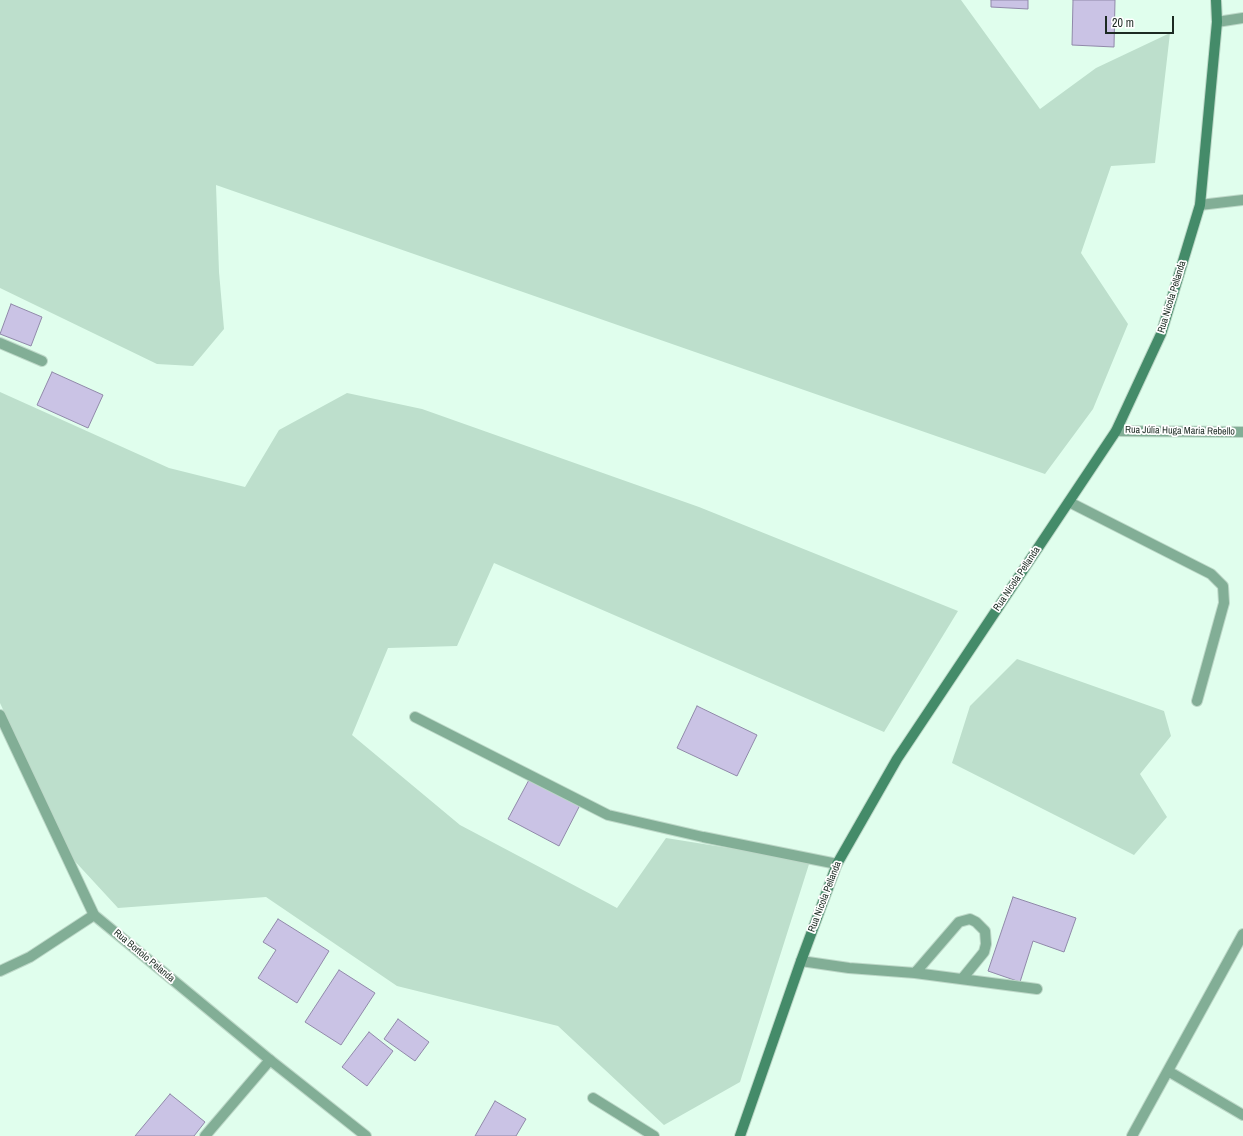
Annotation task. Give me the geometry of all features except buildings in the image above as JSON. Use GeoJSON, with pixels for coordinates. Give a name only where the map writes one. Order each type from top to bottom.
{"type":"FeatureCollection","features":[{"type":"Feature","properties":{"kind":"main road","name":"Rua Nicola Pellanda"},"geometry":{"type":"LineString","coordinates":[[740,1136],[801,961],[837,864],[897,759],[1116,431],[1161,334],[1200,205],[1218,22],[1216,0]]}},
{"type":"Feature","properties":{"kind":"street"},"geometry":{"type":"LineString","coordinates":[[1218,22],[1243,18]]}},
{"type":"Feature","properties":{"kind":"street"},"geometry":{"type":"LineString","coordinates":[[1200,205],[1243,200]]}},
{"type":"Feature","properties":{"kind":"street"},"geometry":{"type":"LineString","coordinates":[[0,344],[42,361]]}},
{"type":"Feature","properties":{"kind":"street","name":"Rua Júlia Huga Maria Rebello"},"geometry":{"type":"LineString","coordinates":[[1116,431],[1243,432]]}},
{"type":"Feature","properties":{"kind":"street"},"geometry":{"type":"LineString","coordinates":[[1069,502],[1211,574],[1223,586],[1224,603],[1197,701]]}},
{"type":"Feature","properties":{"kind":"street","name":"Rua Bortolo Pelanda"},"geometry":{"type":"LineString","coordinates":[[0,715],[94,915],[270,1060],[366,1136]]}},
{"type":"Feature","properties":{"kind":"street"},"geometry":{"type":"LineString","coordinates":[[415,717],[608,815],[703,837],[837,864]]}},
{"type":"Feature","properties":{"kind":"street"},"geometry":{"type":"LineString","coordinates":[[0,971],[30,957],[94,915]]}},
{"type":"Feature","properties":{"kind":"street"},"geometry":{"type":"LineString","coordinates":[[915,973],[958,922],[970,919],[976,922],[984,931],[986,944],[984,952],[962,979]]}},
{"type":"Feature","properties":{"kind":"street"},"geometry":{"type":"LineString","coordinates":[[1132,1136],[1243,934]]}},
{"type":"Feature","properties":{"kind":"street"},"geometry":{"type":"LineString","coordinates":[[801,961],[849,968],[915,973],[1037,989]]}},
{"type":"Feature","properties":{"kind":"street"},"geometry":{"type":"LineString","coordinates":[[205,1136],[270,1060]]}},
{"type":"Feature","properties":{"kind":"street"},"geometry":{"type":"LineString","coordinates":[[1168,1070],[1243,1115]]}},
{"type":"Feature","properties":{"kind":"street"},"geometry":{"type":"LineString","coordinates":[[593,1098],[654,1136]]}},
{"type":"Feature","properties":{"kind":"green space"},"geometry":{"type":"Polygon","coordinates":[[[0,0],[961,0],[1040,109],[1096,68],[1170,33],[1155,163],[1111,166],[1081,253],[1128,324],[1093,409],[1045,474],[216,185],[219,272],[224,329],[193,366],[157,364],[0,288],[0,0]]]}},
{"type":"Feature","properties":{"kind":"green space"},"geometry":{"type":"Polygon","coordinates":[[[0,392],[169,468],[245,487],[279,430],[347,393],[422,409],[699,507],[958,611],[884,732],[494,563],[457,646],[388,648],[352,735],[460,825],[617,908],[666,838],[810,861],[740,1082],[664,1125],[558,1026],[397,986],[266,897],[118,908],[71,857],[0,703],[0,392]]]}},
{"type":"Feature","properties":{"kind":"green space"},"geometry":{"type":"Polygon","coordinates":[[[1017,659],[1164,711],[1171,736],[1140,774],[1167,817],[1134,855],[952,763],[970,706],[1017,659]]]}}]}
